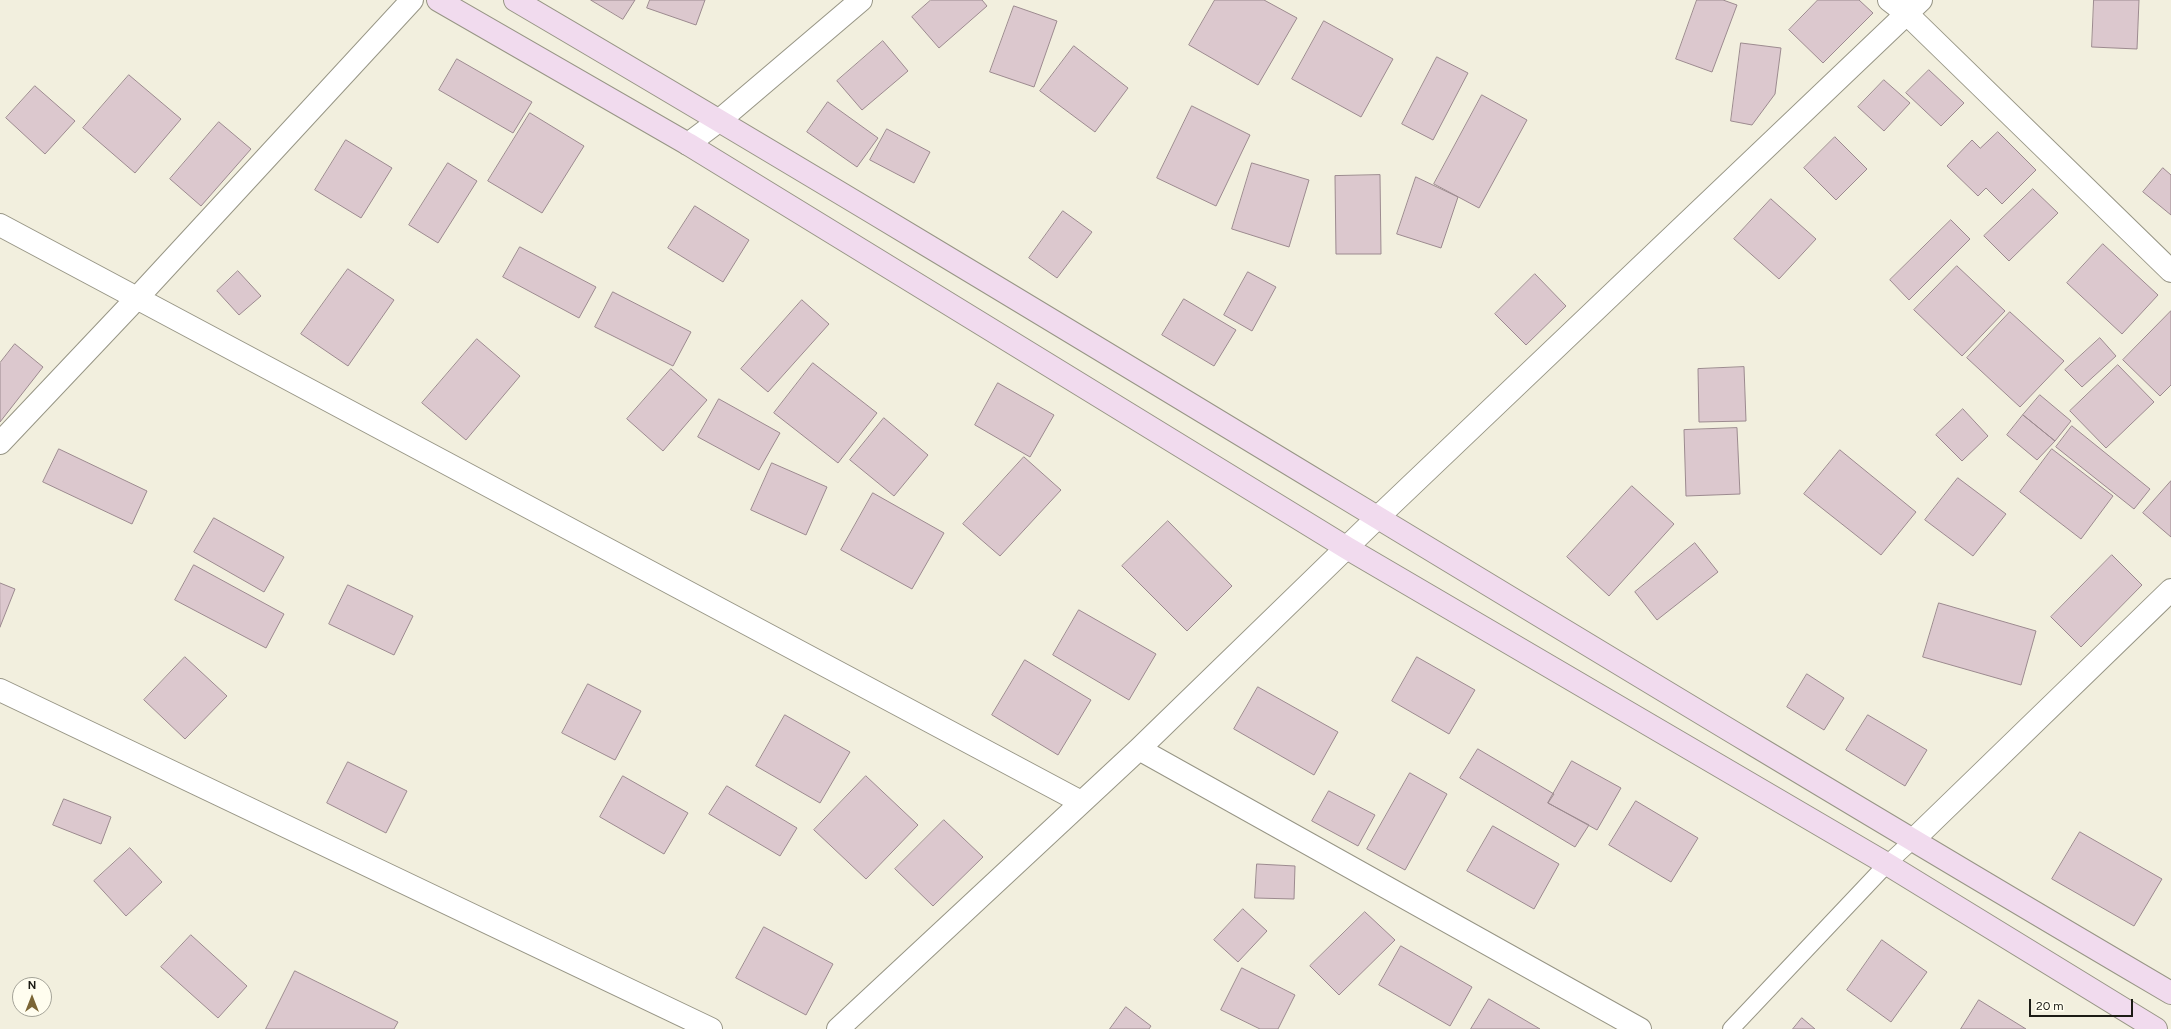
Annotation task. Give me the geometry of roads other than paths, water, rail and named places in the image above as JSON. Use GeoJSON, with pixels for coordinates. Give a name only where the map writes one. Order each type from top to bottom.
{"type":"FeatureCollection","features":[{"type":"Feature","properties":{"kind":"main road"},"geometry":{"type":"LineString","coordinates":[[438,0],[688,144],[1347,548],[1887,864],[2156,1029]]}},
{"type":"Feature","properties":{"kind":"main road"},"geometry":{"type":"LineString","coordinates":[[515,0],[720,120],[1912,841],[2171,993]]}},
{"type":"Feature","properties":{"kind":"street"},"geometry":{"type":"LineString","coordinates":[[0,443],[138,297],[412,0]]}},
{"type":"Feature","properties":{"kind":"street"},"geometry":{"type":"LineString","coordinates":[[688,144],[720,120],[861,0]]}},
{"type":"Feature","properties":{"kind":"street"},"geometry":{"type":"LineString","coordinates":[[1889,0],[1913,6],[2171,271]]}},
{"type":"Feature","properties":{"kind":"street"},"geometry":{"type":"LineString","coordinates":[[838,1029],[1139,749],[1913,6]]}},
{"type":"Feature","properties":{"kind":"street"},"geometry":{"type":"LineString","coordinates":[[0,225],[138,297],[1081,802]]}},
{"type":"Feature","properties":{"kind":"street"},"geometry":{"type":"LineString","coordinates":[[1912,841],[2171,590]]}},
{"type":"Feature","properties":{"kind":"street"},"geometry":{"type":"LineString","coordinates":[[0,690],[711,1029]]}},
{"type":"Feature","properties":{"kind":"street"},"geometry":{"type":"LineString","coordinates":[[1139,749],[1640,1029]]}},
{"type":"Feature","properties":{"kind":"lane"},"geometry":{"type":"LineString","coordinates":[[1731,1029],[1887,864],[1912,841]]}}]}
